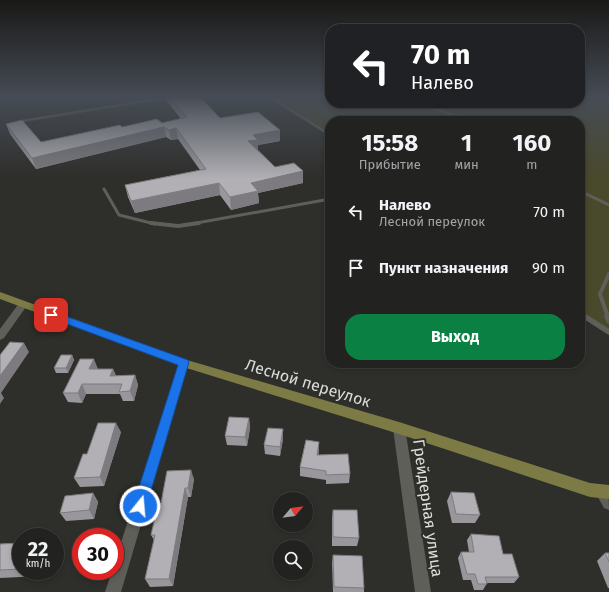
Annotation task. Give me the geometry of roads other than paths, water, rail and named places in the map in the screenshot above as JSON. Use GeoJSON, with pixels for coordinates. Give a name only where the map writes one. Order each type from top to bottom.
{"type":"FeatureCollection","features":[{"type":"Feature","properties":{"kind":"main road","name":"Лесной переулок"},"geometry":{"type":"LineString","coordinates":[[0,295],[184,362],[400,428],[607,496]]}},
{"type":"Feature","properties":{"kind":"street"},"geometry":{"type":"LineString","coordinates":[[0,336],[22,304]]}},
{"type":"Feature","properties":{"kind":"street"},"geometry":{"type":"LineString","coordinates":[[113,592],[184,362]]}},
{"type":"Feature","properties":{"kind":"street","name":"Грейдерная улица"},"geometry":{"type":"LineString","coordinates":[[400,428],[423,592]]}},
{"type":"Feature","properties":{"kind":"lane"},"geometry":{"type":"LineString","coordinates":[[312,124],[325,132]]}},
{"type":"Feature","properties":{"kind":"lane"},"geometry":{"type":"LineString","coordinates":[[104,189],[119,215],[158,225],[178,226],[202,223],[325,200]]}},
{"type":"Feature","properties":{"kind":"lane"},"geometry":{"type":"LineString","coordinates":[[585,193],[609,205]]}},
{"type":"Feature","properties":{"kind":"lane"},"geometry":{"type":"LineString","coordinates":[[609,274],[600,294],[609,321]]}},
{"type":"Feature","properties":{"kind":"lane"},"geometry":{"type":"LineString","coordinates":[[585,317],[609,332]]}}]}
